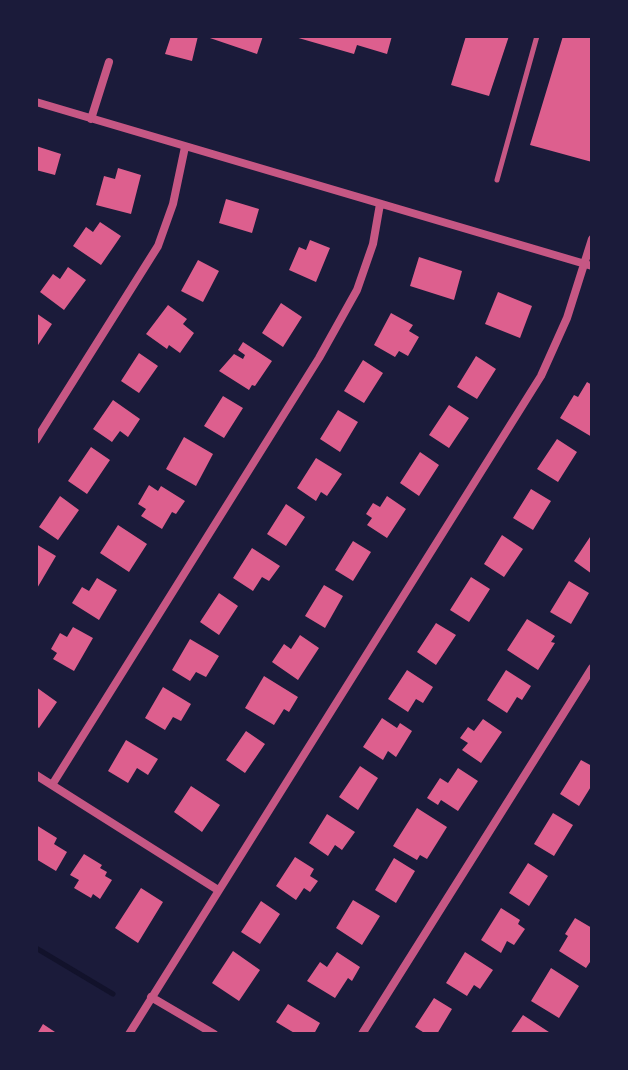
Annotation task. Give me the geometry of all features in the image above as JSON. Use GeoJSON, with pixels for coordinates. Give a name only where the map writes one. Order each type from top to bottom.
{"type":"FeatureCollection","features":[{"type":"Feature","properties":{"kind":"street"},"geometry":{"type":"LineString","coordinates":[[91,119],[109,62]]}},
{"type":"Feature","properties":{"kind":"street"},"geometry":{"type":"LineString","coordinates":[[36,102],[588,265]]}},
{"type":"Feature","properties":{"kind":"street"},"geometry":{"type":"LineString","coordinates":[[36,440],[158,246],[173,204],[185,147]]}},
{"type":"Feature","properties":{"kind":"street"},"geometry":{"type":"LineString","coordinates":[[52,785],[319,358],[357,290],[373,244],[380,204]]}},
{"type":"Feature","properties":{"kind":"street"},"geometry":{"type":"LineString","coordinates":[[129,1034],[541,376],[588,265],[592,239]]}},
{"type":"Feature","properties":{"kind":"street"},"geometry":{"type":"LineString","coordinates":[[362,1034],[592,668]]}},
{"type":"Feature","properties":{"kind":"street"},"geometry":{"type":"LineString","coordinates":[[36,775],[218,890]]}},
{"type":"Feature","properties":{"kind":"street"},"geometry":{"type":"LineString","coordinates":[[151,997],[214,1034]]}},
{"type":"Feature","properties":{"kind":"lane"},"geometry":{"type":"LineString","coordinates":[[497,180],[537,36]]}},
{"type":"Feature","properties":{"kind":"building"},"geometry":{"type":"Polygon","coordinates":[[[171,36],[198,36],[192,61],[165,54],[171,36]]]}},
{"type":"Feature","properties":{"kind":"building"},"geometry":{"type":"Polygon","coordinates":[[[204,36],[263,36],[257,54],[204,36]]]}},
{"type":"Feature","properties":{"kind":"building"},"geometry":{"type":"Polygon","coordinates":[[[392,36],[387,54],[357,45],[354,54],[295,37],[392,36]]]}},
{"type":"Feature","properties":{"kind":"building"},"geometry":{"type":"Polygon","coordinates":[[[466,36],[509,36],[489,96],[451,85],[466,36]]]}},
{"type":"Feature","properties":{"kind":"building"},"geometry":{"type":"Polygon","coordinates":[[[563,36],[592,36],[592,162],[530,145],[563,36]]]}},
{"type":"Feature","properties":{"kind":"building"},"geometry":{"type":"Polygon","coordinates":[[[36,146],[61,154],[55,175],[36,170],[36,146]]]}},
{"type":"Feature","properties":{"kind":"building"},"geometry":{"type":"Polygon","coordinates":[[[118,168],[141,175],[131,214],[96,205],[104,176],[115,179],[118,168]]]}},
{"type":"Feature","properties":{"kind":"building"},"geometry":{"type":"Polygon","coordinates":[[[226,199],[259,209],[252,233],[219,223],[226,199]]]}},
{"type":"Feature","properties":{"kind":"building"},"geometry":{"type":"Polygon","coordinates":[[[100,222],[121,236],[101,265],[73,246],[86,227],[93,232],[100,222]]]}},
{"type":"Feature","properties":{"kind":"building"},"geometry":{"type":"Polygon","coordinates":[[[310,240],[330,248],[316,282],[289,270],[299,247],[306,250],[310,240]]]}},
{"type":"Feature","properties":{"kind":"building"},"geometry":{"type":"Polygon","coordinates":[[[419,257],[462,271],[454,300],[410,286],[419,257]]]}},
{"type":"Feature","properties":{"kind":"building"},"geometry":{"type":"Polygon","coordinates":[[[198,260],[219,271],[203,302],[181,291],[198,260]]]}},
{"type":"Feature","properties":{"kind":"building"},"geometry":{"type":"Polygon","coordinates":[[[68,267],[86,280],[64,310],[40,292],[53,274],[60,279],[68,267]]]}},
{"type":"Feature","properties":{"kind":"building"},"geometry":{"type":"Polygon","coordinates":[[[498,292],[532,306],[520,338],[485,324],[498,292]]]}},
{"type":"Feature","properties":{"kind":"building"},"geometry":{"type":"Polygon","coordinates":[[[281,303],[302,317],[283,347],[262,333],[281,303]]]}},
{"type":"Feature","properties":{"kind":"building"},"geometry":{"type":"Polygon","coordinates":[[[168,305],[187,319],[183,324],[194,333],[180,353],[169,345],[167,349],[146,334],[168,305]]]}},
{"type":"Feature","properties":{"kind":"building"},"geometry":{"type":"Polygon","coordinates":[[[36,313],[52,324],[36,348],[36,313]]]}},
{"type":"Feature","properties":{"kind":"building"},"geometry":{"type":"Polygon","coordinates":[[[391,313],[413,325],[409,331],[419,337],[408,356],[399,351],[395,357],[374,345],[391,313]]]}},
{"type":"Feature","properties":{"kind":"building"},"geometry":{"type":"Polygon","coordinates":[[[243,342],[272,361],[249,390],[219,371],[234,354],[243,359],[245,355],[238,350],[243,342]]]}},
{"type":"Feature","properties":{"kind":"building"},"geometry":{"type":"Polygon","coordinates":[[[139,353],[158,366],[139,393],[121,381],[139,353]]]}},
{"type":"Feature","properties":{"kind":"building"},"geometry":{"type":"Polygon","coordinates":[[[476,356],[496,369],[477,399],[457,387],[476,356]]]}},
{"type":"Feature","properties":{"kind":"building"},"geometry":{"type":"Polygon","coordinates":[[[363,360],[383,373],[364,403],[344,391],[363,360]]]}},
{"type":"Feature","properties":{"kind":"building"},"geometry":{"type":"Polygon","coordinates":[[[587,382],[592,385],[592,437],[560,418],[574,395],[578,397],[587,382]]]}},
{"type":"Feature","properties":{"kind":"building"},"geometry":{"type":"Polygon","coordinates":[[[223,396],[243,408],[224,438],[204,426],[223,396]]]}},
{"type":"Feature","properties":{"kind":"building"},"geometry":{"type":"Polygon","coordinates":[[[113,400],[140,419],[128,437],[120,431],[112,442],[93,429],[113,400]]]}},
{"type":"Feature","properties":{"kind":"building"},"geometry":{"type":"Polygon","coordinates":[[[449,405],[469,418],[449,448],[429,435],[449,405]]]}},
{"type":"Feature","properties":{"kind":"building"},"geometry":{"type":"Polygon","coordinates":[[[338,410],[358,422],[340,452],[320,439],[338,410]]]}},
{"type":"Feature","properties":{"kind":"building"},"geometry":{"type":"Polygon","coordinates":[[[184,437],[213,454],[196,486],[166,469],[184,437]]]}},
{"type":"Feature","properties":{"kind":"building"},"geometry":{"type":"Polygon","coordinates":[[[557,439],[577,452],[558,482],[537,469],[557,439]]]}},
{"type":"Feature","properties":{"kind":"building"},"geometry":{"type":"Polygon","coordinates":[[[91,447],[110,460],[87,494],[68,481],[91,447]]]}},
{"type":"Feature","properties":{"kind":"building"},"geometry":{"type":"Polygon","coordinates":[[[420,452],[439,465],[419,496],[400,483],[420,452]]]}},
{"type":"Feature","properties":{"kind":"building"},"geometry":{"type":"Polygon","coordinates":[[[316,458],[342,474],[327,496],[321,492],[316,501],[297,488],[316,458]]]}},
{"type":"Feature","properties":{"kind":"building"},"geometry":{"type":"Polygon","coordinates":[[[149,485],[158,491],[161,486],[185,501],[176,514],[172,512],[162,529],[141,516],[146,509],[138,504],[149,485]]]}},
{"type":"Feature","properties":{"kind":"building"},"geometry":{"type":"Polygon","coordinates":[[[531,489],[551,501],[533,530],[513,518],[531,489]]]}},
{"type":"Feature","properties":{"kind":"building"},"geometry":{"type":"Polygon","coordinates":[[[60,496],[79,510],[58,540],[39,527],[60,496]]]}},
{"type":"Feature","properties":{"kind":"building"},"geometry":{"type":"Polygon","coordinates":[[[387,496],[406,509],[387,538],[367,525],[372,518],[366,514],[373,503],[380,507],[387,496]]]}},
{"type":"Feature","properties":{"kind":"building"},"geometry":{"type":"Polygon","coordinates":[[[286,504],[305,517],[286,546],[267,534],[286,504]]]}},
{"type":"Feature","properties":{"kind":"building"},"geometry":{"type":"Polygon","coordinates":[[[118,525],[147,544],[129,572],[100,553],[118,525]]]}},
{"type":"Feature","properties":{"kind":"building"},"geometry":{"type":"Polygon","coordinates":[[[592,534],[592,574],[574,561],[592,534]]]}},
{"type":"Feature","properties":{"kind":"building"},"geometry":{"type":"Polygon","coordinates":[[[502,535],[523,549],[504,577],[484,564],[502,535]]]}},
{"type":"Feature","properties":{"kind":"building"},"geometry":{"type":"Polygon","coordinates":[[[353,541],[371,552],[353,581],[335,570],[353,541]]]}},
{"type":"Feature","properties":{"kind":"building"},"geometry":{"type":"Polygon","coordinates":[[[36,544],[56,556],[36,590],[36,544]]]}},
{"type":"Feature","properties":{"kind":"building"},"geometry":{"type":"Polygon","coordinates":[[[252,548],[280,566],[269,581],[262,577],[253,591],[233,578],[252,548]]]}},
{"type":"Feature","properties":{"kind":"building"},"geometry":{"type":"Polygon","coordinates":[[[471,577],[490,589],[469,622],[450,610],[471,577]]]}},
{"type":"Feature","properties":{"kind":"building"},"geometry":{"type":"Polygon","coordinates":[[[97,578],[117,590],[99,620],[72,603],[82,587],[89,591],[97,578]]]}},
{"type":"Feature","properties":{"kind":"building"},"geometry":{"type":"Polygon","coordinates":[[[569,581],[589,593],[571,624],[550,612],[569,581]]]}},
{"type":"Feature","properties":{"kind":"building"},"geometry":{"type":"Polygon","coordinates":[[[324,585],[343,596],[325,628],[305,616],[324,585]]]}},
{"type":"Feature","properties":{"kind":"building"},"geometry":{"type":"Polygon","coordinates":[[[219,593],[238,606],[219,635],[200,622],[219,593]]]}},
{"type":"Feature","properties":{"kind":"building"},"geometry":{"type":"Polygon","coordinates":[[[527,619],[555,636],[551,642],[555,643],[538,670],[507,650],[527,619]]]}},
{"type":"Feature","properties":{"kind":"building"},"geometry":{"type":"Polygon","coordinates":[[[436,623],[456,635],[436,665],[417,652],[436,623]]]}},
{"type":"Feature","properties":{"kind":"building"},"geometry":{"type":"Polygon","coordinates":[[[73,627],[93,638],[74,671],[53,659],[57,653],[51,649],[60,633],[67,637],[73,627]]]}},
{"type":"Feature","properties":{"kind":"building"},"geometry":{"type":"Polygon","coordinates":[[[300,635],[319,648],[298,680],[272,662],[284,644],[291,649],[300,635]]]}},
{"type":"Feature","properties":{"kind":"building"},"geometry":{"type":"Polygon","coordinates":[[[190,639],[219,656],[206,677],[196,672],[190,681],[172,670],[190,639]]]}},
{"type":"Feature","properties":{"kind":"building"},"geometry":{"type":"Polygon","coordinates":[[[407,670],[433,687],[423,703],[416,699],[408,712],[388,699],[407,670]]]}},
{"type":"Feature","properties":{"kind":"building"},"geometry":{"type":"Polygon","coordinates":[[[506,670],[531,686],[522,700],[517,697],[507,713],[487,700],[506,670]]]}},
{"type":"Feature","properties":{"kind":"building"},"geometry":{"type":"Polygon","coordinates":[[[264,676],[298,697],[289,712],[284,709],[274,725],[245,708],[264,676]]]}},
{"type":"Feature","properties":{"kind":"building"},"geometry":{"type":"Polygon","coordinates":[[[36,687],[57,702],[39,728],[36,726],[36,687]]]}},
{"type":"Feature","properties":{"kind":"building"},"geometry":{"type":"Polygon","coordinates":[[[163,687],[191,704],[181,721],[173,717],[165,730],[145,718],[163,687]]]}},
{"type":"Feature","properties":{"kind":"building"},"geometry":{"type":"Polygon","coordinates":[[[382,718],[397,728],[400,723],[412,731],[396,757],[388,751],[383,760],[363,747],[382,718]]]}},
{"type":"Feature","properties":{"kind":"building"},"geometry":{"type":"Polygon","coordinates":[[[483,719],[502,732],[481,763],[462,750],[468,743],[460,738],[468,727],[474,731],[483,719]]]}},
{"type":"Feature","properties":{"kind":"building"},"geometry":{"type":"Polygon","coordinates":[[[246,731],[265,744],[245,773],[226,760],[246,731]]]}},
{"type":"Feature","properties":{"kind":"building"},"geometry":{"type":"Polygon","coordinates":[[[126,740],[158,759],[148,775],[137,768],[128,783],[108,771],[126,740]]]}},
{"type":"Feature","properties":{"kind":"building"},"geometry":{"type":"Polygon","coordinates":[[[581,760],[592,766],[592,785],[579,806],[560,794],[581,760]]]}},
{"type":"Feature","properties":{"kind":"building"},"geometry":{"type":"Polygon","coordinates":[[[360,766],[378,778],[358,810],[339,797],[360,766]]]}},
{"type":"Feature","properties":{"kind":"building"},"geometry":{"type":"Polygon","coordinates":[[[458,768],[478,781],[458,811],[441,800],[438,805],[427,798],[440,778],[448,783],[458,768]]]}},
{"type":"Feature","properties":{"kind":"building"},"geometry":{"type":"Polygon","coordinates":[[[191,786],[220,805],[202,832],[174,812],[191,786]]]}},
{"type":"Feature","properties":{"kind":"building"},"geometry":{"type":"Polygon","coordinates":[[[417,808],[447,827],[427,859],[420,855],[417,860],[393,846],[417,808]]]}},
{"type":"Feature","properties":{"kind":"building"},"geometry":{"type":"Polygon","coordinates":[[[553,813],[573,825],[554,856],[534,844],[553,813]]]}},
{"type":"Feature","properties":{"kind":"building"},"geometry":{"type":"Polygon","coordinates":[[[327,814],[355,832],[342,850],[335,845],[328,856],[309,843],[327,814]]]}},
{"type":"Feature","properties":{"kind":"building"},"geometry":{"type":"Polygon","coordinates":[[[36,825],[57,838],[54,844],[67,852],[56,871],[36,859],[36,825]]]}},
{"type":"Feature","properties":{"kind":"building"},"geometry":{"type":"Polygon","coordinates":[[[84,854],[102,865],[100,868],[107,872],[105,876],[112,880],[100,899],[93,894],[91,898],[74,888],[79,880],[70,875],[84,854]]]}},
{"type":"Feature","properties":{"kind":"building"},"geometry":{"type":"Polygon","coordinates":[[[295,857],[314,869],[310,876],[318,881],[310,892],[304,888],[296,900],[276,886],[295,857]]]}},
{"type":"Feature","properties":{"kind":"building"},"geometry":{"type":"Polygon","coordinates":[[[394,858],[415,871],[396,903],[375,890],[394,858]]]}},
{"type":"Feature","properties":{"kind":"building"},"geometry":{"type":"Polygon","coordinates":[[[528,863],[548,876],[529,906],[509,893],[528,863]]]}},
{"type":"Feature","properties":{"kind":"building"},"geometry":{"type":"Polygon","coordinates":[[[141,888],[163,902],[138,943],[115,928],[141,888]]]}},
{"type":"Feature","properties":{"kind":"building"},"geometry":{"type":"Polygon","coordinates":[[[353,900],[380,916],[362,945],[336,928],[353,900]]]}},
{"type":"Feature","properties":{"kind":"building"},"geometry":{"type":"Polygon","coordinates":[[[261,901],[280,914],[260,944],[241,932],[261,901]]]}},
{"type":"Feature","properties":{"kind":"building"},"geometry":{"type":"Polygon","coordinates":[[[501,908],[520,920],[518,924],[525,929],[514,945],[507,941],[501,953],[481,940],[501,908]]]}},
{"type":"Feature","properties":{"kind":"building"},"geometry":{"type":"Polygon","coordinates":[[[575,918],[592,928],[592,959],[586,968],[559,951],[575,918]]]}},
{"type":"Feature","properties":{"kind":"building"},"geometry":{"type":"Polygon","coordinates":[[[233,951],[260,970],[239,1001],[212,983],[233,951]]]}},
{"type":"Feature","properties":{"kind":"building"},"geometry":{"type":"Polygon","coordinates":[[[337,952],[360,967],[352,981],[348,978],[335,998],[307,981],[320,962],[327,967],[337,952]]]}},
{"type":"Feature","properties":{"kind":"building"},"geometry":{"type":"Polygon","coordinates":[[[465,952],[493,970],[480,989],[474,985],[467,996],[446,983],[465,952]]]}},
{"type":"Feature","properties":{"kind":"building"},"geometry":{"type":"Polygon","coordinates":[[[551,968],[579,986],[559,1018],[531,1001],[551,968]]]}},
{"type":"Feature","properties":{"kind":"building"},"geometry":{"type":"Polygon","coordinates":[[[434,998],[452,1009],[437,1034],[426,1034],[415,1027],[434,998]]]}},
{"type":"Feature","properties":{"kind":"building"},"geometry":{"type":"Polygon","coordinates":[[[288,1004],[320,1023],[314,1034],[296,1034],[276,1022],[288,1004]]]}},
{"type":"Feature","properties":{"kind":"building"},"geometry":{"type":"Polygon","coordinates":[[[523,1015],[552,1034],[510,1034],[523,1015]]]}},
{"type":"Feature","properties":{"kind":"building"},"geometry":{"type":"Polygon","coordinates":[[[43,1024],[58,1034],[37,1034],[43,1024]]]}},
{"type":"Feature","properties":{"kind":"waterway"},"geometry":{"type":"LineString","coordinates":[[36,948],[113,994]]}}]}
